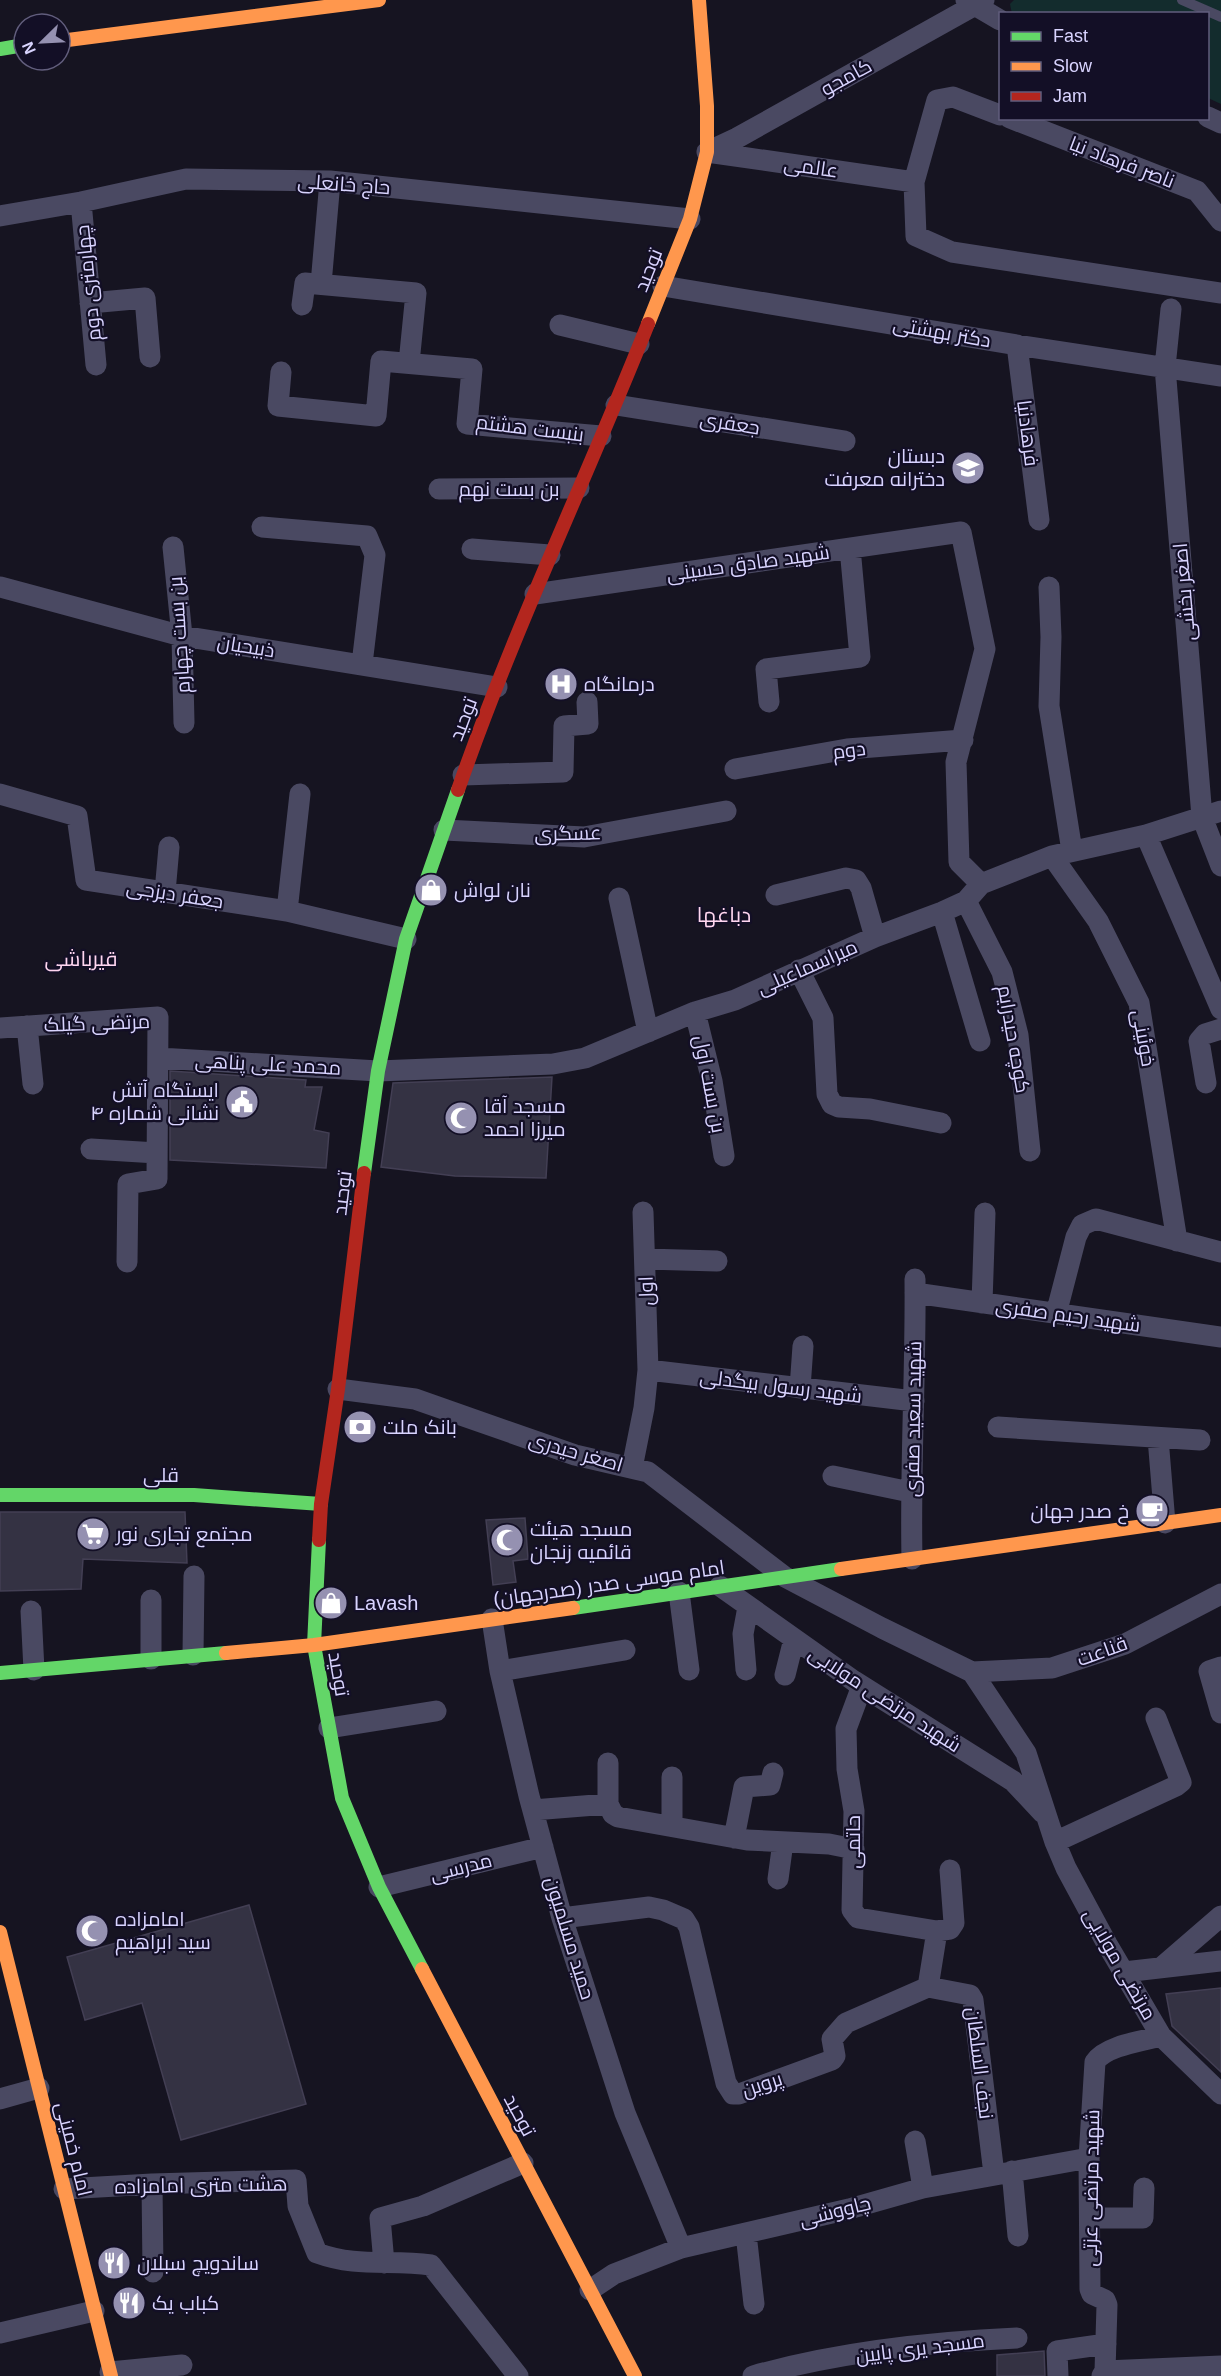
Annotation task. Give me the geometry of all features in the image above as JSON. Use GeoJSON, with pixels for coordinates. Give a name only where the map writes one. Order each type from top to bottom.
{"type":"FeatureCollection","features":[{"type":"Feature","properties":{"kind":"main road"},"geometry":{"type":"LineString","coordinates":[[72,39],[379,0]]}},
{"type":"Feature","properties":{"kind":"main road","name":"توحید"},"geometry":{"type":"LineString","coordinates":[[635,2376],[378,1887],[342,1798],[314,1645],[321,1504],[338,1389],[378,1071],[406,939],[463,775],[497,687],[550,555],[616,405],[690,219],[707,152],[707,106],[699,0]]}},
{"type":"Feature","properties":{"kind":"main road","name":"قلی"},"geometry":{"type":"LineString","coordinates":[[0,1496],[194,1495],[321,1504]]}},
{"type":"Feature","properties":{"kind":"main road","name":"(صدرجهان) امام موسی صدر"},"geometry":{"type":"LineString","coordinates":[[0,1673],[314,1645],[1221,1515]]}},
{"type":"Feature","properties":{"kind":"main road","name":"امام خمینی"},"geometry":{"type":"LineString","coordinates":[[2,1945],[110,2374]]}},
{"type":"Feature","properties":{"kind":"street","name":"کامجو"},"geometry":{"type":"LineString","coordinates":[[707,152],[737,138],[975,2]]}},
{"type":"Feature","properties":{"kind":"street"},"geometry":{"type":"LineString","coordinates":[[975,2],[999,20]]}},
{"type":"Feature","properties":{"kind":"street"},"geometry":{"type":"LineString","coordinates":[[999,115],[953,97],[937,100],[914,182],[916,236],[952,252],[1221,293]]}},
{"type":"Feature","properties":{"kind":"street","name":"ناصر فرهاد نیا"},"geometry":{"type":"LineString","coordinates":[[1015,120],[1197,191],[1221,221]]}},
{"type":"Feature","properties":{"kind":"street","name":"عالمی"},"geometry":{"type":"LineString","coordinates":[[707,152],[914,182]]}},
{"type":"Feature","properties":{"kind":"street","name":"حاج خانعلی"},"geometry":{"type":"LineString","coordinates":[[0,216],[81,202],[186,179],[330,181],[690,219]]}},
{"type":"Feature","properties":{"kind":"street"},"geometry":{"type":"LineString","coordinates":[[321,284],[330,181]]}},
{"type":"Feature","properties":{"kind":"street","name":"چهارمتری دوم"},"geometry":{"type":"LineString","coordinates":[[81,202],[96,364]]}},
{"type":"Feature","properties":{"kind":"street"},"geometry":{"type":"LineString","coordinates":[[302,305],[305,283],[416,293],[409,363]]}},
{"type":"Feature","properties":{"kind":"street","name":"دکتر بهشتی"},"geometry":{"type":"LineString","coordinates":[[663,286],[1017,345],[1221,376]]}},
{"type":"Feature","properties":{"kind":"street"},"geometry":{"type":"LineString","coordinates":[[90,303],[145,298],[150,357]]}},
{"type":"Feature","properties":{"kind":"street","name":"اصغر بخشی"},"geometry":{"type":"LineString","coordinates":[[1171,309],[1165,368],[1211,814],[1221,866]]}},
{"type":"Feature","properties":{"kind":"street"},"geometry":{"type":"LineString","coordinates":[[560,325],[639,344]]}},
{"type":"Feature","properties":{"kind":"street","name":"فرهادنیا"},"geometry":{"type":"LineString","coordinates":[[1017,345],[1039,520]]}},
{"type":"Feature","properties":{"kind":"street","name":"بنبست هشتم"},"geometry":{"type":"LineString","coordinates":[[281,372],[278,406],[376,416],[381,361],[472,369],[467,424],[601,436]]}},
{"type":"Feature","properties":{"kind":"street","name":"جعفری"},"geometry":{"type":"LineString","coordinates":[[616,405],[845,441]]}},
{"type":"Feature","properties":{"kind":"street","name":"بن بست نهم"},"geometry":{"type":"LineString","coordinates":[[439,489],[579,488]]}},
{"type":"Feature","properties":{"kind":"street"},"geometry":{"type":"LineString","coordinates":[[262,527],[367,536],[375,555],[362,664]]}},
{"type":"Feature","properties":{"kind":"street","name":"شهید صادق حسینی"},"geometry":{"type":"LineString","coordinates":[[535,594],[961,532],[985,650],[963,740]]}},
{"type":"Feature","properties":{"kind":"street","name":"بن بست چهارم"},"geometry":{"type":"LineString","coordinates":[[173,547],[182,636],[184,723]]}},
{"type":"Feature","properties":{"kind":"street"},"geometry":{"type":"LineString","coordinates":[[769,702],[766,669],[860,657],[850,548]]}},
{"type":"Feature","properties":{"kind":"street"},"geometry":{"type":"LineString","coordinates":[[472,549],[550,555]]}},
{"type":"Feature","properties":{"kind":"street","name":"ذبیحیان"},"geometry":{"type":"LineString","coordinates":[[0,587],[182,636],[497,687]]}},
{"type":"Feature","properties":{"kind":"street"},"geometry":{"type":"LineString","coordinates":[[1049,587],[1051,637],[1049,706],[1062,854]]}},
{"type":"Feature","properties":{"kind":"street"},"geometry":{"type":"LineString","coordinates":[[463,775],[563,772],[564,726],[588,724],[587,702]]}},
{"type":"Feature","properties":{"kind":"street"},"geometry":{"type":"LineString","coordinates":[[963,740],[956,762],[959,862],[981,884]]}},
{"type":"Feature","properties":{"kind":"street","name":"دوم"},"geometry":{"type":"LineString","coordinates":[[735,769],[847,749],[963,740]]}},
{"type":"Feature","properties":{"kind":"street","name":"جعفر دیزجی"},"geometry":{"type":"LineString","coordinates":[[0,794],[77,816],[86,880],[287,911],[406,939]]}},
{"type":"Feature","properties":{"kind":"street"},"geometry":{"type":"LineString","coordinates":[[287,911],[300,794]]}},
{"type":"Feature","properties":{"kind":"street","name":"عسگری"},"geometry":{"type":"LineString","coordinates":[[444,830],[584,837],[726,811]]}},
{"type":"Feature","properties":{"kind":"street","name":"میراسماعیلی"},"geometry":{"type":"LineString","coordinates":[[378,1071],[553,1064],[585,1058],[696,1012],[735,1000],[875,937],[942,912],[966,901],[981,884],[1062,854],[1146,835],[1211,814]]}},
{"type":"Feature","properties":{"kind":"street"},"geometry":{"type":"LineString","coordinates":[[1146,835],[1221,1009]]}},
{"type":"Feature","properties":{"kind":"street"},"geometry":{"type":"LineString","coordinates":[[165,892],[169,847]]}},
{"type":"Feature","properties":{"kind":"street","name":"خوئینی"},"geometry":{"type":"LineString","coordinates":[[1062,854],[1139,1003],[1177,1240]]}},
{"type":"Feature","properties":{"kind":"street"},"geometry":{"type":"LineString","coordinates":[[776,895],[846,878],[856,880],[861,888],[875,937]]}},
{"type":"Feature","properties":{"kind":"street"},"geometry":{"type":"LineString","coordinates":[[619,898],[648,1032]]}},
{"type":"Feature","properties":{"kind":"street","name":"کوچه حیدرایم"},"geometry":{"type":"LineString","coordinates":[[966,901],[1002,972],[1015,1024],[1030,1151]]}},
{"type":"Feature","properties":{"kind":"street"},"geometry":{"type":"LineString","coordinates":[[942,912],[980,1041]]}},
{"type":"Feature","properties":{"kind":"street"},"geometry":{"type":"LineString","coordinates":[[798,970],[823,1018],[827,1094],[832,1104],[940,1123]]}},
{"type":"Feature","properties":{"kind":"street","name":"بن بست اول"},"geometry":{"type":"LineString","coordinates":[[696,1012],[712,1081],[724,1156]]}},
{"type":"Feature","properties":{"kind":"street","name":"مرتضی گیلک"},"geometry":{"type":"LineString","coordinates":[[0,1028],[158,1017],[159,1058]]}},
{"type":"Feature","properties":{"kind":"street"},"geometry":{"type":"LineString","coordinates":[[27,1026],[33,1084]]}},
{"type":"Feature","properties":{"kind":"street"},"geometry":{"type":"LineString","coordinates":[[1206,1083],[1199,1041],[1205,1034],[1221,1029]]}},
{"type":"Feature","properties":{"kind":"street"},"geometry":{"type":"LineString","coordinates":[[127,1262],[128,1184],[157,1179],[159,1058]]}},
{"type":"Feature","properties":{"kind":"street","name":"محمد علی پناهی"},"geometry":{"type":"LineString","coordinates":[[159,1058],[378,1071]]}},
{"type":"Feature","properties":{"kind":"street"},"geometry":{"type":"LineString","coordinates":[[91,1149],[158,1153]]}},
{"type":"Feature","properties":{"kind":"street","name":"اول"},"geometry":{"type":"LineString","coordinates":[[632,1468],[644,1408],[648,1370],[643,1212]]}},
{"type":"Feature","properties":{"kind":"street"},"geometry":{"type":"LineString","coordinates":[[982,1303],[985,1213]]}},
{"type":"Feature","properties":{"kind":"street"},"geometry":{"type":"LineString","coordinates":[[1056,1314],[1076,1238],[1082,1225],[1096,1219],[1221,1252]]}},
{"type":"Feature","properties":{"kind":"street"},"geometry":{"type":"LineString","coordinates":[[645,1259],[717,1261]]}},
{"type":"Feature","properties":{"kind":"street","name":"شهید رحیم صفری"},"geometry":{"type":"LineString","coordinates":[[915,1286],[982,1303],[1221,1337]]}},
{"type":"Feature","properties":{"kind":"street","name":"شهید سعید صفری"},"geometry":{"type":"LineString","coordinates":[[912,1559],[910,1492],[915,1286]]}},
{"type":"Feature","properties":{"kind":"street"},"geometry":{"type":"LineString","coordinates":[[800,1388],[803,1346]]}},
{"type":"Feature","properties":{"kind":"street","name":"شهید رسول بیگدلی"},"geometry":{"type":"LineString","coordinates":[[648,1370],[914,1401]]}},
{"type":"Feature","properties":{"kind":"street","name":"اصغر حیدری"},"geometry":{"type":"LineString","coordinates":[[338,1389],[415,1399],[575,1455],[648,1472],[785,1577],[972,1672]]}},
{"type":"Feature","properties":{"kind":"street"},"geometry":{"type":"LineString","coordinates":[[998,1427],[1200,1440]]}},
{"type":"Feature","properties":{"kind":"street"},"geometry":{"type":"LineString","coordinates":[[1158,1438],[1165,1523]]}},
{"type":"Feature","properties":{"kind":"street"},"geometry":{"type":"LineString","coordinates":[[833,1476],[910,1492]]}},
{"type":"Feature","properties":{"kind":"street"},"geometry":{"type":"LineString","coordinates":[[193,1655],[194,1576]]}},
{"type":"Feature","properties":{"kind":"street","name":"شهید مرتضی مولایی"},"geometry":{"type":"LineString","coordinates":[[720,1586],[862,1686],[1013,1781],[1046,1815]]}},
{"type":"Feature","properties":{"kind":"street"},"geometry":{"type":"LineString","coordinates":[[679,1592],[689,1670]]}},
{"type":"Feature","properties":{"kind":"street","name":"قناعت"},"geometry":{"type":"LineString","coordinates":[[972,1672],[1052,1668],[1062,1665],[1125,1644],[1221,1594]]}},
{"type":"Feature","properties":{"kind":"street"},"geometry":{"type":"LineString","coordinates":[[151,1600],[151,1659]]}},
{"type":"Feature","properties":{"kind":"street"},"geometry":{"type":"LineString","coordinates":[[746,1670],[743,1634],[748,1607]]}},
{"type":"Feature","properties":{"kind":"street"},"geometry":{"type":"LineString","coordinates":[[31,1611],[34,1670]]}},
{"type":"Feature","properties":{"kind":"street","name":"حمید مسلمیون"},"geometry":{"type":"LineString","coordinates":[[492,1619],[500,1671],[533,1810],[562,1918],[625,2113],[681,2248]]}},
{"type":"Feature","properties":{"kind":"street"},"geometry":{"type":"LineString","coordinates":[[784,1675],[794,1639]]}},
{"type":"Feature","properties":{"kind":"street"},"geometry":{"type":"LineString","coordinates":[[500,1671],[625,1650]]}},
{"type":"Feature","properties":{"kind":"street"},"geometry":{"type":"LineString","coordinates":[[1221,1667],[1209,1671],[1221,1713]]}},
{"type":"Feature","properties":{"kind":"street","name":"مرتضی مولایی"},"geometry":{"type":"LineString","coordinates":[[972,1672],[1026,1753],[1055,1842],[1066,1868],[1161,2036],[1221,2094]]}},
{"type":"Feature","properties":{"kind":"street","name":"حاتمی"},"geometry":{"type":"LineString","coordinates":[[862,1686],[846,1729],[847,1769],[854,1811],[852,1910],[854,1916],[858,1918],[936,1931]]}},
{"type":"Feature","properties":{"kind":"street"},"geometry":{"type":"LineString","coordinates":[[329,1728],[436,1711]]}},
{"type":"Feature","properties":{"kind":"street"},"geometry":{"type":"LineString","coordinates":[[1055,1842],[1176,1786],[1180,1782],[1156,1718]]}},
{"type":"Feature","properties":{"kind":"street"},"geometry":{"type":"LineString","coordinates":[[608,1763],[608,1804],[613,1814],[618,1817],[734,1838],[829,1844],[854,1849]]}},
{"type":"Feature","properties":{"kind":"street"},"geometry":{"type":"LineString","coordinates":[[734,1838],[744,1787],[770,1785],[773,1773]]}},
{"type":"Feature","properties":{"kind":"street"},"geometry":{"type":"LineString","coordinates":[[672,1778],[672,1826]]}},
{"type":"Feature","properties":{"kind":"street"},"geometry":{"type":"LineString","coordinates":[[533,1810],[608,1804]]}},
{"type":"Feature","properties":{"kind":"street"},"geometry":{"type":"LineString","coordinates":[[778,1879],[783,1842]]}},
{"type":"Feature","properties":{"kind":"street","name":"مدرسی"},"geometry":{"type":"LineString","coordinates":[[378,1887],[543,1847]]}},
{"type":"Feature","properties":{"kind":"street"},"geometry":{"type":"LineString","coordinates":[[928,1987],[936,1931],[950,1929],[954,1923],[950,1870]]}},
{"type":"Feature","properties":{"kind":"street","name":"پروین"},"geometry":{"type":"LineString","coordinates":[[562,1918],[649,1907],[684,1918],[689,1927],[726,2083],[733,2094],[739,2094],[832,2060],[835,2056],[832,2039],[846,2023],[928,1987]]}},
{"type":"Feature","properties":{"kind":"street"},"geometry":{"type":"LineString","coordinates":[[1162,1967],[1221,1916]]}},
{"type":"Feature","properties":{"kind":"street"},"geometry":{"type":"LineString","coordinates":[[1124,1972],[1221,1961]]}},
{"type":"Feature","properties":{"kind":"street","name":"نجف السلطان"},"geometry":{"type":"LineString","coordinates":[[928,1987],[963,1992],[970,1995],[973,2000],[1003,2173],[1018,2236]]}},
{"type":"Feature","properties":{"kind":"street","name":"شهید مرتضی عزتی"},"geometry":{"type":"LineString","coordinates":[[1103,2374],[1107,2303],[1090,2292],[1089,2158],[1095,2062],[1099,2055],[1161,2036]]}},
{"type":"Feature","properties":{"kind":"street"},"geometry":{"type":"LineString","coordinates":[[0,2099],[39,2088]]}},
{"type":"Feature","properties":{"kind":"street"},"geometry":{"type":"LineString","coordinates":[[915,2141],[924,2188]]}},
{"type":"Feature","properties":{"kind":"street","name":"چاووشی"},"geometry":{"type":"LineString","coordinates":[[590,2290],[614,2274],[681,2248],[746,2234],[924,2188],[1089,2158]]}},
{"type":"Feature","properties":{"kind":"street"},"geometry":{"type":"LineString","coordinates":[[384,2263],[380,2218],[423,2206],[523,2163]]}},
{"type":"Feature","properties":{"kind":"street","name":"هشت متری امامزاده"},"geometry":{"type":"LineString","coordinates":[[64,2189],[296,2180],[298,2206],[317,2253],[338,2260],[410,2262],[431,2265],[518,2376]]}},
{"type":"Feature","properties":{"kind":"street"},"geometry":{"type":"LineString","coordinates":[[152,2184],[153,2272]]}},
{"type":"Feature","properties":{"kind":"street"},"geometry":{"type":"LineString","coordinates":[[1090,2218],[1143,2218],[1144,2188]]}},
{"type":"Feature","properties":{"kind":"street"},"geometry":{"type":"LineString","coordinates":[[746,2234],[754,2304]]}},
{"type":"Feature","properties":{"kind":"street"},"geometry":{"type":"LineString","coordinates":[[0,2333],[94,2311]]}},
{"type":"Feature","properties":{"kind":"street","name":"مسجد یری پایین"},"geometry":{"type":"LineString","coordinates":[[753,2376],[791,2365],[890,2349],[958,2341],[1017,2338]]}},
{"type":"Feature","properties":{"kind":"street"},"geometry":{"type":"LineString","coordinates":[[1058,2376],[1057,2351],[1106,2344]]}},
{"type":"Feature","properties":{"kind":"street"},"geometry":{"type":"LineString","coordinates":[[1103,2374],[1221,2366]]}},
{"type":"Feature","properties":{"kind":"street"},"geometry":{"type":"LineString","coordinates":[[110,2374],[186,2371]]}},
{"type":"Feature","properties":{"kind":"lane"},"geometry":{"type":"LineString","coordinates":[[1182,0],[1221,17]]}},
{"type":"Feature","properties":{"kind":"green space"},"geometry":{"type":"Polygon","coordinates":[[[1014,0],[1221,0],[1221,104],[1209,98],[1209,12],[1012,12],[1010,4],[1014,0]]]}},
{"type":"Feature","properties":{"kind":"building","name":"ایستگاه آتش نشانی شماره ۴"},"geometry":{"type":"Polygon","coordinates":[[[170,1071],[306,1080],[305,1087],[322,1087],[314,1130],[329,1133],[326,1168],[170,1160],[170,1071]]]}},
{"type":"Feature","properties":{"kind":"building","name":"مسجد آقا میرزا احمد"},"geometry":{"type":"Polygon","coordinates":[[[552,1077],[546,1178],[455,1176],[381,1167],[393,1083],[552,1077]]]}},
{"type":"Feature","properties":{"kind":"building","name":"مجتمع تجارى نور"},"geometry":{"type":"Polygon","coordinates":[[[0,1512],[185,1512],[187,1563],[83,1559],[81,1589],[0,1591],[0,1512]]]}},
{"type":"Feature","properties":{"kind":"building","name":"مسجد هیئت قائمیه زنجان"},"geometry":{"type":"Polygon","coordinates":[[[525,1518],[528,1559],[513,1561],[516,1582],[493,1585],[486,1520],[525,1518]]]}},
{"type":"Feature","properties":{"kind":"building","name":"امامزاده سید ابراهیم"},"geometry":{"type":"Polygon","coordinates":[[[249,1905],[306,2104],[181,2140],[142,2003],[85,2020],[67,1957],[249,1905]]]}},
{"type":"Feature","properties":{"kind":"building"},"geometry":{"type":"Polygon","coordinates":[[[1221,1988],[1221,2072],[1172,2026],[1166,1994],[1221,1988]]]}},
{"type":"Feature","properties":{"kind":"building"},"geometry":{"type":"Polygon","coordinates":[[[1044,2351],[1045,2376],[997,2376],[997,2355],[1044,2351]]]}},
{"type":"Feature","properties":{"kind":"traffic: fast"},"geometry":{"type":"LineString","coordinates":[[0,49],[12,47]]}},
{"type":"Feature","properties":{"kind":"traffic: fast"},"geometry":{"type":"LineString","coordinates":[[364,1173],[378,1071],[406,939],[458,790]]}},
{"type":"Feature","properties":{"kind":"traffic: fast"},"geometry":{"type":"LineString","coordinates":[[0,1495],[194,1495],[321,1504]]}},
{"type":"Feature","properties":{"kind":"traffic: fast"},"geometry":{"type":"LineString","coordinates":[[319,1540],[314,1645],[342,1798],[379,1887],[422,1969]]}},
{"type":"Feature","properties":{"kind":"traffic: fast"},"geometry":{"type":"LineString","coordinates":[[573,1608],[841,1569]]}},
{"type":"Feature","properties":{"kind":"traffic: fast"},"geometry":{"type":"LineString","coordinates":[[0,1673],[226,1653]]}},
{"type":"Feature","properties":{"kind":"traffic: slow"},"geometry":{"type":"LineString","coordinates":[[72,39],[379,0]]}},
{"type":"Feature","properties":{"kind":"traffic: slow"},"geometry":{"type":"LineString","coordinates":[[648,324],[690,219],[707,152],[707,106],[699,0]]}},
{"type":"Feature","properties":{"kind":"traffic: slow"},"geometry":{"type":"LineString","coordinates":[[841,1569],[1221,1515]]}},
{"type":"Feature","properties":{"kind":"traffic: slow"},"geometry":{"type":"LineString","coordinates":[[226,1653],[314,1645],[573,1608]]}},
{"type":"Feature","properties":{"kind":"traffic: slow"},"geometry":{"type":"LineString","coordinates":[[0,1932],[111,2376]]}},
{"type":"Feature","properties":{"kind":"traffic: slow"},"geometry":{"type":"LineString","coordinates":[[422,1969],[635,2376]]}},
{"type":"Feature","properties":{"kind":"traffic: jam"},"geometry":{"type":"LineString","coordinates":[[458,790],[502,672],[648,324]]}},
{"type":"Feature","properties":{"kind":"traffic: jam"},"geometry":{"type":"LineString","coordinates":[[319,1540],[321,1504],[338,1389],[364,1173]]}},
{"type":"Feature","properties":{"kind":"place","name":"دبستان دخترانه معرفت"},"geometry":{"type":"Point","coordinates":[968,468]}},
{"type":"Feature","properties":{"kind":"place","name":"درمانگاه"},"geometry":{"type":"Point","coordinates":[561,684]}},
{"type":"Feature","properties":{"kind":"place","name":"نان لواش"},"geometry":{"type":"Point","coordinates":[431,890]}},
{"type":"Feature","properties":{"kind":"place","name":"ایستگاه آتش نشانی شماره ۴"},"geometry":{"type":"Point","coordinates":[242,1102]}},
{"type":"Feature","properties":{"kind":"place","name":"مسجد آقا میرزا احمد"},"geometry":{"type":"Point","coordinates":[461,1118]}},
{"type":"Feature","properties":{"kind":"place","name":"بانک ملت"},"geometry":{"type":"Point","coordinates":[360,1427]}},
{"type":"Feature","properties":{"kind":"place","name":"خ صدر جهان"},"geometry":{"type":"Point","coordinates":[1152,1511]}},
{"type":"Feature","properties":{"kind":"place","name":"مجتمع تجارى نور"},"geometry":{"type":"Point","coordinates":[93,1534]}},
{"type":"Feature","properties":{"kind":"place","name":"مسجد هیئت قائمیه زنجان"},"geometry":{"type":"Point","coordinates":[507,1540]}},
{"type":"Feature","properties":{"kind":"place","name":"Lavash"},"geometry":{"type":"Point","coordinates":[331,1603]}},
{"type":"Feature","properties":{"kind":"place","name":"امامزاده سید ابراهیم"},"geometry":{"type":"Point","coordinates":[92,1931]}},
{"type":"Feature","properties":{"kind":"place","name":"ساندویچ سبلان"},"geometry":{"type":"Point","coordinates":[114,2263]}},
{"type":"Feature","properties":{"kind":"place","name":"کباب یک"},"geometry":{"type":"Point","coordinates":[129,2303]}},
{"type":"Feature","properties":{"kind":"district","name":"دباغها"},"geometry":{"type":"Point","coordinates":[724,914]}},
{"type":"Feature","properties":{"kind":"district","name":"قیرباشی"},"geometry":{"type":"Point","coordinates":[81,958]}}]}
